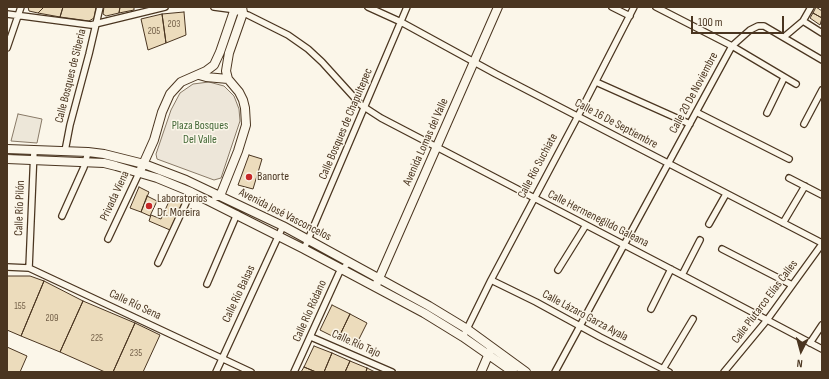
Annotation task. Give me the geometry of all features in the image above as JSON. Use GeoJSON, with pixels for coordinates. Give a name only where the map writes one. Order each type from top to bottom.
{"type":"FeatureCollection","features":[{"type":"Feature","properties":{"kind":"main road","name":"Avenida Lomas del Valle"},"geometry":{"type":"LineString","coordinates":[[377,283],[498,7]]}},
{"type":"Feature","properties":{"kind":"main road","name":"Privada Viena"},"geometry":{"type":"LineString","coordinates":[[139,173],[144,164],[170,94],[181,82],[210,69],[217,60],[239,9]]}},
{"type":"Feature","properties":{"kind":"main road"},"geometry":{"type":"LineString","coordinates":[[191,192],[220,196],[238,151],[246,125],[243,100],[239,92],[228,79],[226,71],[227,59],[239,9]]}},
{"type":"Feature","properties":{"kind":"main road"},"geometry":{"type":"LineString","coordinates":[[199,75],[228,79]]}},
{"type":"Feature","properties":{"kind":"main road","name":"Avenida José Vasconcelos"},"geometry":{"type":"LineString","coordinates":[[7,149],[88,152],[144,164],[186,180],[283,226],[349,262],[377,283]]}},
{"type":"Feature","properties":{"kind":"main road","name":"Avenida José Vasconcelos"},"geometry":{"type":"LineString","coordinates":[[7,159],[86,162],[116,166],[157,178],[191,192],[343,269],[377,283],[465,333],[490,351],[526,372]]}},
{"type":"Feature","properties":{"kind":"main road"},"geometry":{"type":"LineString","coordinates":[[481,372],[490,351]]}},
{"type":"Feature","properties":{"kind":"main road","name":"Avenida José Vasconcelos"},"geometry":{"type":"LineString","coordinates":[[490,351],[513,372]]}},
{"type":"Feature","properties":{"kind":"street"},"geometry":{"type":"LineString","coordinates":[[7,48],[21,7]]}},
{"type":"Feature","properties":{"kind":"street","name":"Calle Bosques de Siberia"},"geometry":{"type":"LineString","coordinates":[[65,151],[70,125],[100,7]]}},
{"type":"Feature","properties":{"kind":"street"},"geometry":{"type":"LineString","coordinates":[[7,14],[95,25],[165,7]]}},
{"type":"Feature","properties":{"kind":"street","name":"Calle Hermenegildo Galeana"},"geometry":{"type":"LineString","coordinates":[[214,7],[239,9],[279,29],[308,49],[328,67],[365,108],[381,118],[822,349]]}},
{"type":"Feature","properties":{"kind":"street","name":"Calle 16 De Septiembre"},"geometry":{"type":"LineString","coordinates":[[368,7],[401,22],[668,164],[822,243]]}},
{"type":"Feature","properties":{"kind":"street","name":"Calle Bosques de Chapultepec"},"geometry":{"type":"LineString","coordinates":[[304,249],[407,7]]}},
{"type":"Feature","properties":{"kind":"street"},"geometry":{"type":"LineString","coordinates":[[612,7],[630,16]]}},
{"type":"Feature","properties":{"kind":"street","name":"Calle Río Suchiate"},"geometry":{"type":"LineString","coordinates":[[465,333],[491,280],[634,7]]}},
{"type":"Feature","properties":{"kind":"street"},"geometry":{"type":"LineString","coordinates":[[656,7],[732,46],[796,84]]}},
{"type":"Feature","properties":{"kind":"street"},"geometry":{"type":"LineString","coordinates":[[811,7],[803,21],[784,37],[822,60]]}},
{"type":"Feature","properties":{"kind":"street"},"geometry":{"type":"LineString","coordinates":[[803,21],[822,33]]}},
{"type":"Feature","properties":{"kind":"street","name":"Calle 20 De Noviembre"},"geometry":{"type":"LineString","coordinates":[[555,372],[732,46],[750,30],[761,25],[784,37]]}},
{"type":"Feature","properties":{"kind":"street"},"geometry":{"type":"LineString","coordinates":[[767,113],[784,78]]}},
{"type":"Feature","properties":{"kind":"street"},"geometry":{"type":"LineString","coordinates":[[596,82],[690,124]]}},
{"type":"Feature","properties":{"kind":"street"},"geometry":{"type":"LineString","coordinates":[[804,124],[822,90]]}},
{"type":"Feature","properties":{"kind":"street"},"geometry":{"type":"LineString","coordinates":[[696,112],[789,158]]}},
{"type":"Feature","properties":{"kind":"street","name":"Calle Río Pilón"},"geometry":{"type":"LineString","coordinates":[[29,268],[34,150]]}},
{"type":"Feature","properties":{"kind":"street"},"geometry":{"type":"LineString","coordinates":[[62,216],[86,162],[88,152]]}},
{"type":"Feature","properties":{"kind":"street","name":"Privada Viena"},"geometry":{"type":"LineString","coordinates":[[108,239],[139,173]]}},
{"type":"Feature","properties":{"kind":"street"},"geometry":{"type":"LineString","coordinates":[[789,178],[822,195]]}},
{"type":"Feature","properties":{"kind":"street"},"geometry":{"type":"LineString","coordinates":[[783,223],[805,186]]}},
{"type":"Feature","properties":{"kind":"street"},"geometry":{"type":"LineString","coordinates":[[158,264],[191,192]]}},
{"type":"Feature","properties":{"kind":"street"},"geometry":{"type":"LineString","coordinates":[[710,224],[726,194]]}},
{"type":"Feature","properties":{"kind":"street"},"geometry":{"type":"LineString","coordinates":[[206,284],[237,214]]}},
{"type":"Feature","properties":{"kind":"street"},"geometry":{"type":"LineString","coordinates":[[558,270],[586,225]]}},
{"type":"Feature","properties":{"kind":"street","name":"Calle Río Balsas"},"geometry":{"type":"LineString","coordinates":[[216,372],[283,226]]}},
{"type":"Feature","properties":{"kind":"street"},"geometry":{"type":"LineString","coordinates":[[682,275],[700,240]]}},
{"type":"Feature","properties":{"kind":"street","name":"Calle Plutarco Elías Calles"},"geometry":{"type":"LineString","coordinates":[[724,372],[767,320],[822,243]]}},
{"type":"Feature","properties":{"kind":"street"},"geometry":{"type":"LineString","coordinates":[[722,249],[792,285]]}},
{"type":"Feature","properties":{"kind":"street","name":"Calle Río Ródano"},"geometry":{"type":"LineString","coordinates":[[294,372],[339,273],[349,262]]}},
{"type":"Feature","properties":{"kind":"street","name":"Calle Río Sena"},"geometry":{"type":"LineString","coordinates":[[7,267],[29,268],[251,372]]}},
{"type":"Feature","properties":{"kind":"street"},"geometry":{"type":"LineString","coordinates":[[651,309],[671,269]]}},
{"type":"Feature","properties":{"kind":"street","name":"Calle Lázaro Garza Ayala"},"geometry":{"type":"LineString","coordinates":[[491,280],[669,372]]}},
{"type":"Feature","properties":{"kind":"street"},"geometry":{"type":"LineString","coordinates":[[663,369],[693,319]]}},
{"type":"Feature","properties":{"kind":"street"},"geometry":{"type":"LineString","coordinates":[[810,343],[822,325]]}},
{"type":"Feature","properties":{"kind":"street","name":"Calle Río Tajo"},"geometry":{"type":"LineString","coordinates":[[311,336],[392,372]]}},
{"type":"Feature","properties":{"kind":"green space","name":"Plaza Bosques Del Valle"},"geometry":{"type":"Polygon","coordinates":[[[209,82],[224,86],[234,96],[239,109],[240,121],[221,178],[214,180],[157,159],[156,154],[171,110],[180,93],[193,84],[209,82]]]}},
{"type":"Feature","properties":{"kind":"shaded area"},"geometry":{"type":"Polygon","coordinates":[[[18,114],[42,119],[37,143],[11,141],[18,114]]]}},
{"type":"Feature","properties":{"kind":"building"},"geometry":{"type":"Polygon","coordinates":[[[28,7],[44,7],[38,13],[29,11],[28,7]]]}},
{"type":"Feature","properties":{"kind":"building"},"geometry":{"type":"Polygon","coordinates":[[[44,7],[63,7],[60,17],[38,13],[44,7]]]}},
{"type":"Feature","properties":{"kind":"building"},"geometry":{"type":"Polygon","coordinates":[[[63,7],[96,7],[94,18],[89,21],[60,17],[63,7]]]}},
{"type":"Feature","properties":{"kind":"building"},"geometry":{"type":"Polygon","coordinates":[[[104,7],[120,7],[119,13],[106,16],[103,14],[104,7]]]}},
{"type":"Feature","properties":{"kind":"building"},"geometry":{"type":"Polygon","coordinates":[[[120,7],[134,7],[134,10],[119,13],[120,7]]]}},
{"type":"Feature","properties":{"kind":"building"},"geometry":{"type":"Polygon","coordinates":[[[816,7],[822,11],[822,18],[813,13],[816,7]]]}},
{"type":"Feature","properties":{"kind":"building"},"geometry":{"type":"Polygon","coordinates":[[[184,12],[186,35],[166,43],[162,14],[184,12]]]}},
{"type":"Feature","properties":{"kind":"building"},"geometry":{"type":"Polygon","coordinates":[[[813,13],[822,18],[820,25],[810,18],[813,13]]]}},
{"type":"Feature","properties":{"kind":"building"},"geometry":{"type":"Polygon","coordinates":[[[162,14],[166,43],[148,50],[141,19],[162,14]]]}},
{"type":"Feature","properties":{"kind":"building","name":"Banorte"},"geometry":{"type":"Polygon","coordinates":[[[249,155],[262,159],[253,189],[238,185],[249,155]]]}},
{"type":"Feature","properties":{"kind":"building"},"geometry":{"type":"Polygon","coordinates":[[[139,187],[149,192],[141,212],[130,208],[139,187]]]}},
{"type":"Feature","properties":{"kind":"building","name":"Laboratorios Dr. Moreira"},"geometry":{"type":"Polygon","coordinates":[[[147,196],[157,201],[150,216],[141,212],[147,196]]]}},
{"type":"Feature","properties":{"kind":"building"},"geometry":{"type":"Polygon","coordinates":[[[171,197],[183,201],[170,230],[149,221],[151,215],[161,219],[171,197]]]}},
{"type":"Feature","properties":{"kind":"building"},"geometry":{"type":"Polygon","coordinates":[[[7,276],[30,276],[44,281],[21,336],[7,330],[7,276]]]}},
{"type":"Feature","properties":{"kind":"building"},"geometry":{"type":"Polygon","coordinates":[[[44,281],[83,301],[60,352],[21,336],[44,281]]]}},
{"type":"Feature","properties":{"kind":"building"},"geometry":{"type":"Polygon","coordinates":[[[83,301],[135,323],[113,372],[105,372],[60,352],[83,301]]]}},
{"type":"Feature","properties":{"kind":"building"},"geometry":{"type":"Polygon","coordinates":[[[332,305],[350,314],[338,339],[320,330],[332,305]]]}},
{"type":"Feature","properties":{"kind":"building"},"geometry":{"type":"Polygon","coordinates":[[[350,314],[367,323],[355,347],[338,339],[350,314]]]}},
{"type":"Feature","properties":{"kind":"building"},"geometry":{"type":"Polygon","coordinates":[[[135,323],[160,335],[143,372],[113,372],[135,323]]]}},
{"type":"Feature","properties":{"kind":"building"},"geometry":{"type":"Polygon","coordinates":[[[314,346],[332,353],[324,372],[316,372],[304,367],[314,346]]]}},
{"type":"Feature","properties":{"kind":"building"},"geometry":{"type":"Polygon","coordinates":[[[7,347],[27,356],[20,372],[7,372],[7,347]]]}},
{"type":"Feature","properties":{"kind":"building"},"geometry":{"type":"Polygon","coordinates":[[[332,353],[350,361],[345,372],[324,372],[332,353]]]}},
{"type":"Feature","properties":{"kind":"building"},"geometry":{"type":"Polygon","coordinates":[[[350,361],[367,368],[366,372],[345,372],[350,361]]]}},
{"type":"Feature","properties":{"kind":"building"},"geometry":{"type":"Polygon","coordinates":[[[304,367],[316,372],[301,372],[304,367]]]}},
{"type":"Feature","properties":{"kind":"building"},"geometry":{"type":"Polygon","coordinates":[[[367,368],[375,372],[366,372],[367,368]]]}},
{"type":"Feature","properties":{"kind":"place","name":"Banorte"},"geometry":{"type":"Point","coordinates":[249,177]}},
{"type":"Feature","properties":{"kind":"place","name":"Laboratorios Dr. Moreira"},"geometry":{"type":"Point","coordinates":[149,206]}}]}
